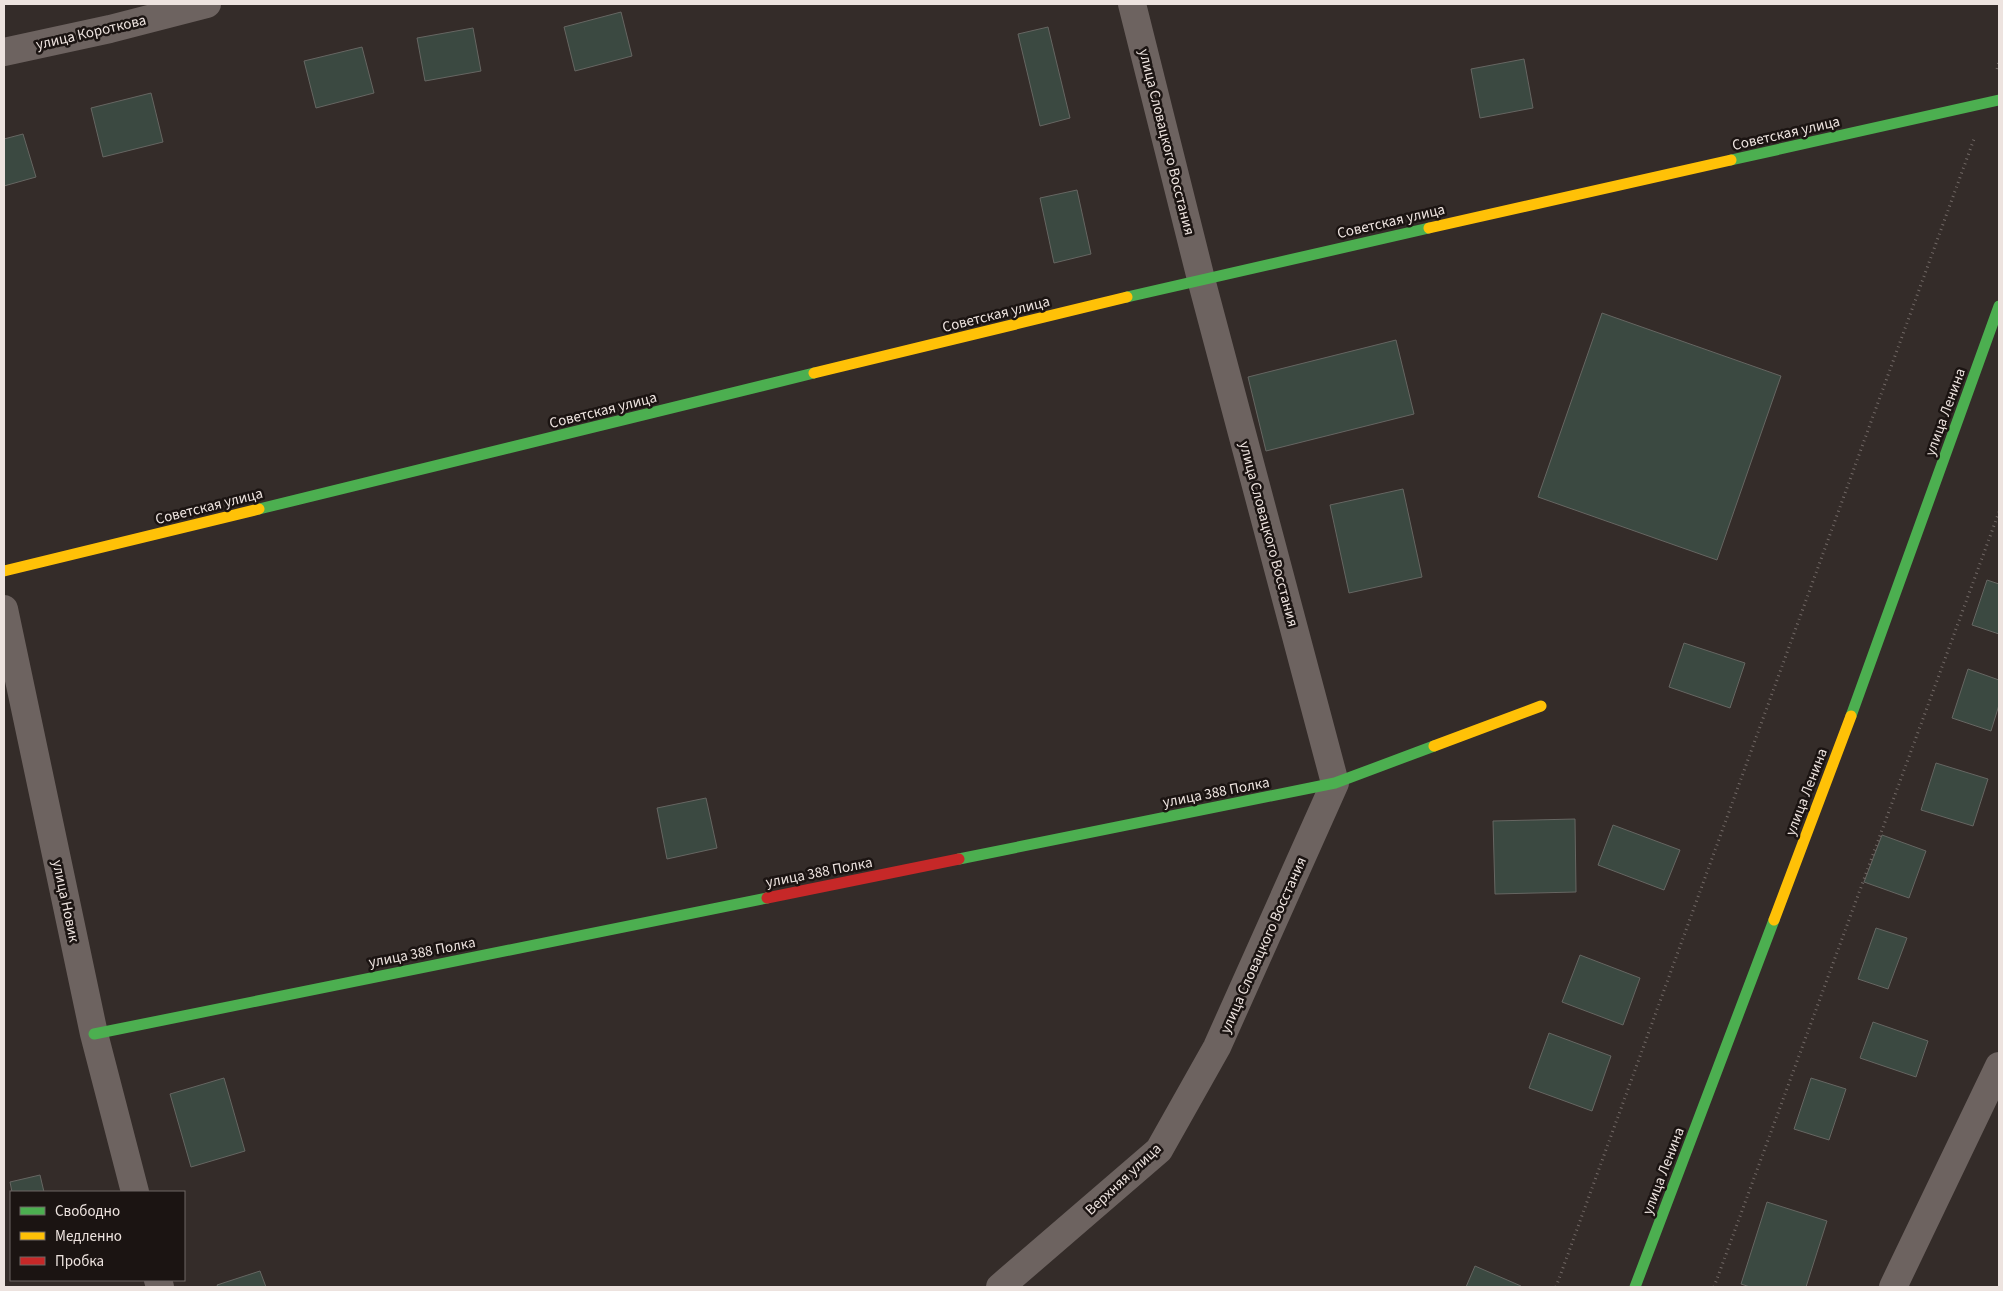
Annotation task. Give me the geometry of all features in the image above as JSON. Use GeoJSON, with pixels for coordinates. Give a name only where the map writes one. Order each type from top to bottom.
{"type":"FeatureCollection","features":[{"type":"Feature","properties":{"kind":"street","name":"улица Короткова"},"geometry":{"type":"LineString","coordinates":[[4,52],[110,29],[208,4]]}},
{"type":"Feature","properties":{"kind":"street","name":"улица Словацкого Восстания"},"geometry":{"type":"LineString","coordinates":[[1132,4],[1201,279],[1335,783],[1217,1048]]}},
{"type":"Feature","properties":{"kind":"street","name":"Советская улица"},"geometry":{"type":"LineString","coordinates":[[4,571],[1201,279],[1994,101]]}},
{"type":"Feature","properties":{"kind":"street","name":"улица Ленина"},"geometry":{"type":"LineString","coordinates":[[1635,1287],[1837,754],[1999,306]]}},
{"type":"Feature","properties":{"kind":"street","name":"улица Новик"},"geometry":{"type":"LineString","coordinates":[[4,609],[94,1034],[135,1191]]}},
{"type":"Feature","properties":{"kind":"street","name":"улица 388 Полка"},"geometry":{"type":"LineString","coordinates":[[94,1034],[1335,783],[1540,706]]}},
{"type":"Feature","properties":{"kind":"street","name":"Верхняя улица"},"geometry":{"type":"LineString","coordinates":[[1000,1287],[1159,1150],[1217,1048]]}},
{"type":"Feature","properties":{"kind":"street"},"geometry":{"type":"LineString","coordinates":[[1893,1287],[1999,1066]]}},
{"type":"Feature","properties":{"kind":"path"},"geometry":{"type":"LineString","coordinates":[[1556,1287],[1994,101],[1999,62]]}},
{"type":"Feature","properties":{"kind":"path"},"geometry":{"type":"LineString","coordinates":[[1714,1287],[1999,512]]}},
{"type":"Feature","properties":{"kind":"building"},"geometry":{"type":"Polygon","coordinates":[[[621,12],[632,56],[575,71],[564,27],[621,12]]]}},
{"type":"Feature","properties":{"kind":"building"},"geometry":{"type":"Polygon","coordinates":[[[1048,27],[1070,118],[1040,126],[1018,34],[1048,27]]]}},
{"type":"Feature","properties":{"kind":"building"},"geometry":{"type":"Polygon","coordinates":[[[473,28],[481,71],[425,81],[417,38],[473,28]]]}},
{"type":"Feature","properties":{"kind":"building"},"geometry":{"type":"Polygon","coordinates":[[[362,47],[374,93],[316,108],[304,61],[362,47]]]}},
{"type":"Feature","properties":{"kind":"building"},"geometry":{"type":"Polygon","coordinates":[[[1524,59],[1533,108],[1480,118],[1471,69],[1524,59]]]}},
{"type":"Feature","properties":{"kind":"building"},"geometry":{"type":"Polygon","coordinates":[[[151,93],[163,142],[103,157],[91,108],[151,93]]]}},
{"type":"Feature","properties":{"kind":"building"},"geometry":{"type":"Polygon","coordinates":[[[23,134],[36,177],[4,186],[4,139],[23,134]]]}},
{"type":"Feature","properties":{"kind":"building"},"geometry":{"type":"Polygon","coordinates":[[[1077,190],[1091,254],[1054,263],[1040,198],[1077,190]]]}},
{"type":"Feature","properties":{"kind":"building"},"geometry":{"type":"Polygon","coordinates":[[[1602,313],[1781,376],[1717,560],[1538,497],[1602,313]]]}},
{"type":"Feature","properties":{"kind":"building"},"geometry":{"type":"Polygon","coordinates":[[[1396,340],[1414,414],[1266,451],[1248,377],[1396,340]]]}},
{"type":"Feature","properties":{"kind":"building"},"geometry":{"type":"Polygon","coordinates":[[[1403,489],[1422,577],[1349,593],[1330,505],[1403,489]]]}},
{"type":"Feature","properties":{"kind":"building"},"geometry":{"type":"Polygon","coordinates":[[[1987,580],[1999,584],[1999,634],[1972,625],[1987,580]]]}},
{"type":"Feature","properties":{"kind":"building"},"geometry":{"type":"Polygon","coordinates":[[[1684,643],[1745,663],[1730,708],[1669,687],[1684,643]]]}},
{"type":"Feature","properties":{"kind":"building"},"geometry":{"type":"Polygon","coordinates":[[[1968,669],[1999,680],[1999,705],[1991,731],[1952,718],[1968,669]]]}},
{"type":"Feature","properties":{"kind":"building"},"geometry":{"type":"Polygon","coordinates":[[[1936,763],[1988,779],[1973,826],[1921,810],[1936,763]]]}},
{"type":"Feature","properties":{"kind":"building"},"geometry":{"type":"Polygon","coordinates":[[[706,798],[717,848],[667,859],[657,808],[706,798]]]}},
{"type":"Feature","properties":{"kind":"building"},"geometry":{"type":"Polygon","coordinates":[[[1575,819],[1576,892],[1495,894],[1493,821],[1575,819]]]}},
{"type":"Feature","properties":{"kind":"building"},"geometry":{"type":"Polygon","coordinates":[[[1613,825],[1680,850],[1664,890],[1598,865],[1613,825]]]}},
{"type":"Feature","properties":{"kind":"building"},"geometry":{"type":"Polygon","coordinates":[[[1882,835],[1926,851],[1909,898],[1864,882],[1882,835]]]}},
{"type":"Feature","properties":{"kind":"building"},"geometry":{"type":"Polygon","coordinates":[[[1876,928],[1907,938],[1888,989],[1858,979],[1876,928]]]}},
{"type":"Feature","properties":{"kind":"building"},"geometry":{"type":"Polygon","coordinates":[[[1580,955],[1640,978],[1623,1025],[1562,1002],[1580,955]]]}},
{"type":"Feature","properties":{"kind":"building"},"geometry":{"type":"Polygon","coordinates":[[[1873,1022],[1928,1041],[1916,1077],[1860,1058],[1873,1022]]]}},
{"type":"Feature","properties":{"kind":"building"},"geometry":{"type":"Polygon","coordinates":[[[1549,1033],[1611,1056],[1592,1111],[1529,1088],[1549,1033]]]}},
{"type":"Feature","properties":{"kind":"building"},"geometry":{"type":"Polygon","coordinates":[[[224,1078],[245,1151],[191,1167],[170,1094],[224,1078]]]}},
{"type":"Feature","properties":{"kind":"building"},"geometry":{"type":"Polygon","coordinates":[[[1811,1078],[1846,1089],[1829,1140],[1794,1129],[1811,1078]]]}},
{"type":"Feature","properties":{"kind":"building"},"geometry":{"type":"Polygon","coordinates":[[[40,1175],[44,1191],[12,1191],[10,1182],[40,1175]]]}},
{"type":"Feature","properties":{"kind":"building"},"geometry":{"type":"Polygon","coordinates":[[[1767,1202],[1827,1221],[1806,1287],[1750,1287],[1741,1284],[1767,1202]]]}},
{"type":"Feature","properties":{"kind":"building"},"geometry":{"type":"Polygon","coordinates":[[[1475,1266],[1521,1286],[1466,1287],[1475,1266]]]}},
{"type":"Feature","properties":{"kind":"building"},"geometry":{"type":"Polygon","coordinates":[[[260,1271],[266,1287],[218,1287],[217,1285],[260,1271]]]}},
{"type":"Feature","properties":{"kind":"traffic: fast"},"geometry":{"type":"LineString","coordinates":[[1731,160],[1999,100]]}},
{"type":"Feature","properties":{"kind":"traffic: fast"},"geometry":{"type":"LineString","coordinates":[[1127,297],[1429,228]]}},
{"type":"Feature","properties":{"kind":"traffic: fast"},"geometry":{"type":"LineString","coordinates":[[1851,716],[1999,306]]}},
{"type":"Feature","properties":{"kind":"traffic: fast"},"geometry":{"type":"LineString","coordinates":[[259,509],[814,373]]}},
{"type":"Feature","properties":{"kind":"traffic: fast"},"geometry":{"type":"LineString","coordinates":[[959,859],[1335,783],[1434,746]]}},
{"type":"Feature","properties":{"kind":"traffic: fast"},"geometry":{"type":"LineString","coordinates":[[94,1034],[767,898]]}},
{"type":"Feature","properties":{"kind":"traffic: fast"},"geometry":{"type":"LineString","coordinates":[[1635,1287],[1774,920]]}},
{"type":"Feature","properties":{"kind":"traffic: slow"},"geometry":{"type":"LineString","coordinates":[[1429,228],[1731,160]]}},
{"type":"Feature","properties":{"kind":"traffic: slow"},"geometry":{"type":"LineString","coordinates":[[814,373],[1127,297]]}},
{"type":"Feature","properties":{"kind":"traffic: slow"},"geometry":{"type":"LineString","coordinates":[[4,571],[259,509]]}},
{"type":"Feature","properties":{"kind":"traffic: slow"},"geometry":{"type":"LineString","coordinates":[[1434,746],[1541,706]]}},
{"type":"Feature","properties":{"kind":"traffic: slow"},"geometry":{"type":"LineString","coordinates":[[1774,920],[1851,716]]}},
{"type":"Feature","properties":{"kind":"traffic: jam"},"geometry":{"type":"LineString","coordinates":[[767,898],[959,859]]}}]}
